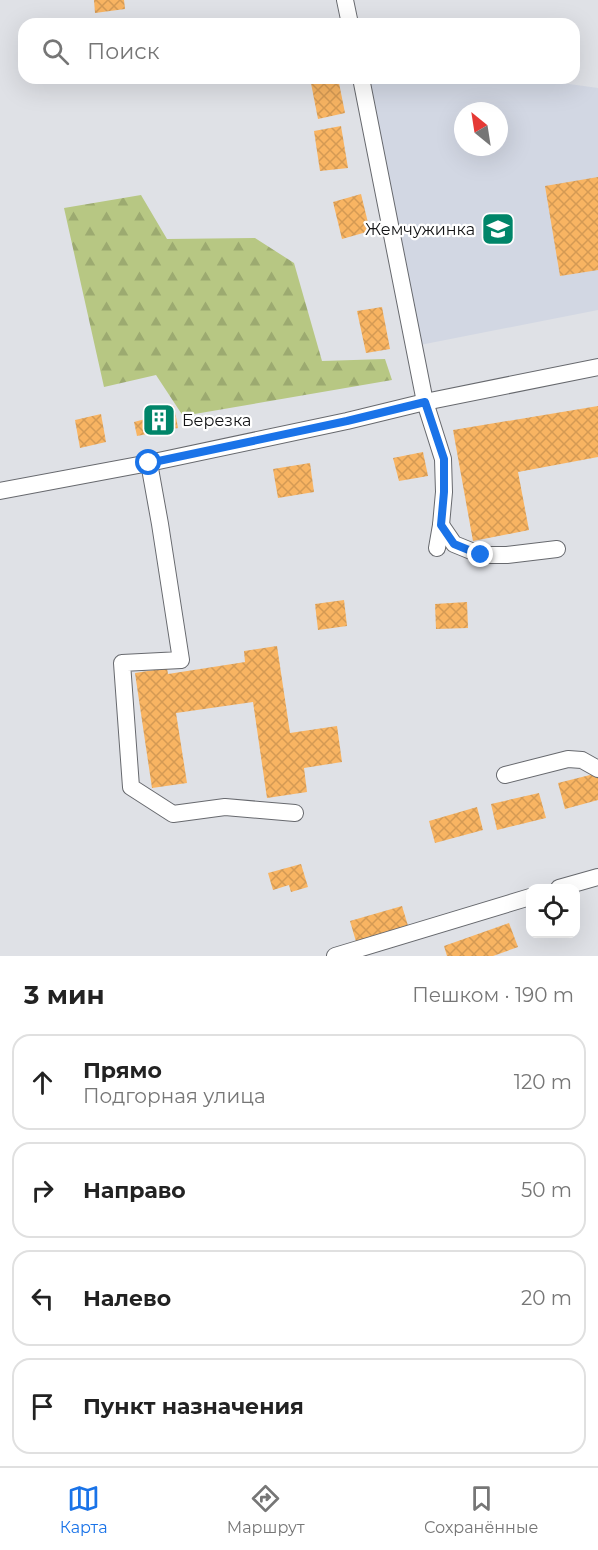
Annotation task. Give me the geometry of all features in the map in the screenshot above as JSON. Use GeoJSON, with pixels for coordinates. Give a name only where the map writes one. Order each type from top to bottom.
{"type":"FeatureCollection","features":[{"type":"Feature","properties":{"kind":"street"},"geometry":{"type":"LineString","coordinates":[[345,0],[349,18]]}},
{"type":"Feature","properties":{"kind":"street"},"geometry":{"type":"LineString","coordinates":[[362,84],[425,402],[444,459],[444,492],[437,549]]}},
{"type":"Feature","properties":{"kind":"street"},"geometry":{"type":"LineString","coordinates":[[0,491],[149,463],[425,402],[598,367]]}},
{"type":"Feature","properties":{"kind":"street"},"geometry":{"type":"LineString","coordinates":[[149,463],[181,660],[122,663],[131,787],[173,814],[225,807],[295,813]]}},
{"type":"Feature","properties":{"kind":"street"},"geometry":{"type":"LineString","coordinates":[[441,525],[454,544],[481,555],[507,555],[557,549]]}},
{"type":"Feature","properties":{"kind":"street"},"geometry":{"type":"LineString","coordinates":[[505,775],[568,759],[582,760],[598,769]]}},
{"type":"Feature","properties":{"kind":"street"},"geometry":{"type":"LineString","coordinates":[[573,884],[598,877]]}},
{"type":"Feature","properties":{"kind":"street"},"geometry":{"type":"LineString","coordinates":[[335,956],[526,899]]}},
{"type":"Feature","properties":{"kind":"shaded area","name":"Жемчужинка"},"geometry":{"type":"Polygon","coordinates":[[[370,84],[569,84],[598,88],[598,310],[420,345],[370,84]]]}},
{"type":"Feature","properties":{"kind":"green space"},"geometry":{"type":"Polygon","coordinates":[[[141,195],[167,239],[255,238],[294,263],[322,361],[385,359],[392,380],[183,416],[156,375],[104,387],[64,208],[141,195]]]}},
{"type":"Feature","properties":{"kind":"building"},"geometry":{"type":"Polygon","coordinates":[[[94,0],[124,0],[125,9],[95,13],[94,0]]]}},
{"type":"Feature","properties":{"kind":"building"},"geometry":{"type":"Polygon","coordinates":[[[311,84],[339,84],[345,113],[318,119],[311,84]]]}},
{"type":"Feature","properties":{"kind":"building"},"geometry":{"type":"Polygon","coordinates":[[[341,126],[348,168],[320,171],[314,131],[341,126]]]}},
{"type":"Feature","properties":{"kind":"building"},"geometry":{"type":"Polygon","coordinates":[[[598,177],[598,270],[560,276],[545,186],[598,177]]]}},
{"type":"Feature","properties":{"kind":"building"},"geometry":{"type":"Polygon","coordinates":[[[361,194],[370,231],[342,239],[333,202],[361,194]]]}},
{"type":"Feature","properties":{"kind":"building"},"geometry":{"type":"Polygon","coordinates":[[[382,307],[390,349],[366,353],[357,311],[382,307]]]}},
{"type":"Feature","properties":{"kind":"building","name":"Березка"},"geometry":{"type":"Polygon","coordinates":[[[174,406],[178,428],[137,436],[134,422],[149,418],[148,412],[174,406]]]}},
{"type":"Feature","properties":{"kind":"building"},"geometry":{"type":"Polygon","coordinates":[[[598,406],[598,457],[518,472],[529,530],[473,541],[453,430],[598,406]]]}},
{"type":"Feature","properties":{"kind":"building"},"geometry":{"type":"Polygon","coordinates":[[[101,414],[106,442],[80,448],[75,420],[101,414]]]}},
{"type":"Feature","properties":{"kind":"building"},"geometry":{"type":"Polygon","coordinates":[[[423,452],[428,476],[399,481],[393,458],[423,452]]]}},
{"type":"Feature","properties":{"kind":"building"},"geometry":{"type":"Polygon","coordinates":[[[310,463],[314,492],[278,498],[273,469],[310,463]]]}},
{"type":"Feature","properties":{"kind":"building"},"geometry":{"type":"Polygon","coordinates":[[[344,600],[347,626],[318,630],[315,604],[344,600]]]}},
{"type":"Feature","properties":{"kind":"building"},"geometry":{"type":"Polygon","coordinates":[[[467,602],[468,628],[436,629],[435,604],[467,602]]]}},
{"type":"Feature","properties":{"kind":"building"},"geometry":{"type":"Polygon","coordinates":[[[277,646],[290,733],[337,726],[342,762],[304,768],[307,792],[267,798],[253,702],[176,713],[187,783],[152,788],[135,673],[167,668],[168,674],[245,662],[244,651],[277,646]]]}},
{"type":"Feature","properties":{"kind":"building"},"geometry":{"type":"Polygon","coordinates":[[[598,773],[598,800],[565,809],[558,783],[598,773]]]}},
{"type":"Feature","properties":{"kind":"building"},"geometry":{"type":"Polygon","coordinates":[[[539,793],[546,818],[497,830],[491,804],[539,793]]]}},
{"type":"Feature","properties":{"kind":"building"},"geometry":{"type":"Polygon","coordinates":[[[477,807],[483,830],[435,843],[429,821],[477,807]]]}},
{"type":"Feature","properties":{"kind":"building"},"geometry":{"type":"Polygon","coordinates":[[[301,864],[308,887],[291,892],[289,885],[273,890],[268,873],[301,864]]]}},
{"type":"Feature","properties":{"kind":"building"},"geometry":{"type":"Polygon","coordinates":[[[402,906],[409,929],[357,945],[350,921],[402,906]]]}},
{"type":"Feature","properties":{"kind":"building"},"geometry":{"type":"Polygon","coordinates":[[[509,923],[518,947],[493,956],[447,956],[444,946],[509,923]]]}},
{"type":"Feature","properties":{"kind":"place","name":"Жемчужинка"},"geometry":{"type":"Point","coordinates":[498,229]}},
{"type":"Feature","properties":{"kind":"place","name":"Березка"},"geometry":{"type":"Point","coordinates":[159,420]}},
{"type":"Feature","properties":{"kind":"route"},"geometry":{"type":"LineString","coordinates":[[149,463],[425,402],[444,459],[441,525],[454,544],[481,555]]}}]}
